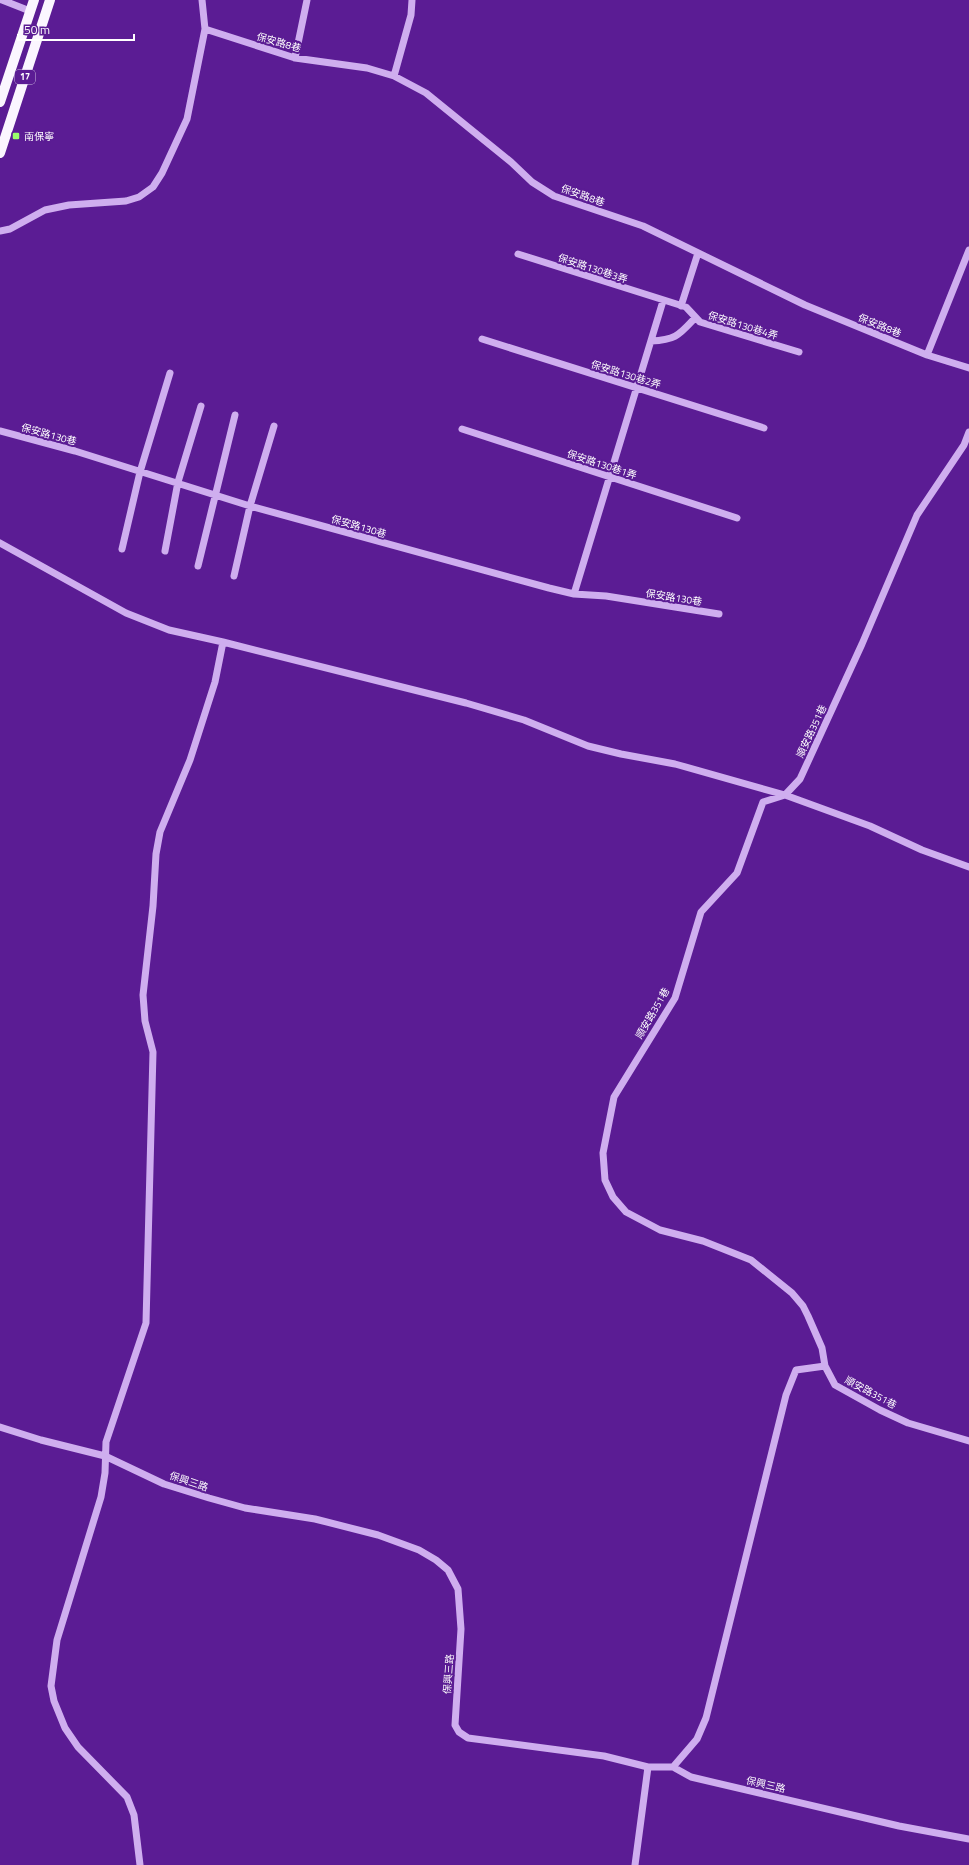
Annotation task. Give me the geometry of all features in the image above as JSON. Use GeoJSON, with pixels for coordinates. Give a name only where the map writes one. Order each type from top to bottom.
{"type":"FeatureCollection","features":[{"type":"Feature","properties":{"kind":"main road","name":"17"},"geometry":{"type":"LineString","coordinates":[[0,102],[34,0]]}},
{"type":"Feature","properties":{"kind":"main road","name":"17"},"geometry":{"type":"LineString","coordinates":[[0,153],[50,0]]}},
{"type":"Feature","properties":{"kind":"street"},"geometry":{"type":"LineString","coordinates":[[2,0],[30,11]]}},
{"type":"Feature","properties":{"kind":"street"},"geometry":{"type":"LineString","coordinates":[[0,231],[10,229],[45,210],[69,205],[126,201],[139,197],[153,187],[162,173],[187,119],[205,29],[202,0]]}},
{"type":"Feature","properties":{"kind":"street"},"geometry":{"type":"LineString","coordinates":[[295,58],[307,0]]}},
{"type":"Feature","properties":{"kind":"street"},"geometry":{"type":"LineString","coordinates":[[394,76],[411,16],[412,0]]}},
{"type":"Feature","properties":{"kind":"street","name":"保安路8巷"},"geometry":{"type":"LineString","coordinates":[[205,29],[295,58],[359,66],[394,76],[426,93],[511,162],[532,182],[554,196],[643,226],[805,305],[927,355],[969,368]]}},
{"type":"Feature","properties":{"kind":"street"},"geometry":{"type":"LineString","coordinates":[[927,355],[969,250]]}},
{"type":"Feature","properties":{"kind":"street"},"geometry":{"type":"LineString","coordinates":[[681,306],[698,253]]}},
{"type":"Feature","properties":{"kind":"street","name":"保安路130巷3弄"},"geometry":{"type":"LineString","coordinates":[[518,254],[663,301]]}},
{"type":"Feature","properties":{"kind":"street"},"geometry":{"type":"LineString","coordinates":[[574,594],[663,301]]}},
{"type":"Feature","properties":{"kind":"street","name":"保安路130巷4弄"},"geometry":{"type":"LineString","coordinates":[[663,301],[681,306],[691,311],[695,318],[700,322],[799,352]]}},
{"type":"Feature","properties":{"kind":"street"},"geometry":{"type":"LineString","coordinates":[[651,341],[665,340],[679,335],[695,318]]}},
{"type":"Feature","properties":{"kind":"street","name":"保安路130巷2弄"},"geometry":{"type":"LineString","coordinates":[[482,339],[764,428]]}},
{"type":"Feature","properties":{"kind":"street"},"geometry":{"type":"LineString","coordinates":[[122,549],[140,472],[170,373]]}},
{"type":"Feature","properties":{"kind":"street"},"geometry":{"type":"LineString","coordinates":[[165,551],[178,482],[200,406]]}},
{"type":"Feature","properties":{"kind":"street"},"geometry":{"type":"LineString","coordinates":[[198,566],[214,494],[235,415]]}},
{"type":"Feature","properties":{"kind":"street"},"geometry":{"type":"LineString","coordinates":[[234,576],[250,506],[274,426]]}},
{"type":"Feature","properties":{"kind":"street","name":"保安路130巷1弄"},"geometry":{"type":"LineString","coordinates":[[462,429],[737,518]]}},
{"type":"Feature","properties":{"kind":"street","name":"保安路130巷"},"geometry":{"type":"LineString","coordinates":[[0,431],[75,451],[140,472],[178,482],[250,506],[489,573],[574,594],[606,596],[719,614]]}},
{"type":"Feature","properties":{"kind":"street","name":"順安路351巷"},"geometry":{"type":"LineString","coordinates":[[969,432],[964,445],[918,515],[862,644],[800,779],[785,795],[763,802],[737,873],[701,912],[675,998],[614,1097],[603,1153],[605,1180],[613,1197],[626,1212],[660,1230],[703,1241],[751,1260],[792,1293],[803,1306],[818,1337],[822,1348],[825,1366],[835,1385],[880,1410],[908,1422],[969,1441]]}},
{"type":"Feature","properties":{"kind":"street"},"geometry":{"type":"LineString","coordinates":[[0,543],[126,612],[169,630],[223,642],[466,703],[524,720],[588,746],[675,764],[785,795],[870,826],[922,850],[969,867]]}},
{"type":"Feature","properties":{"kind":"street"},"geometry":{"type":"LineString","coordinates":[[140,1865],[132,1807],[127,1797],[78,1747],[65,1728],[54,1701],[51,1686],[57,1640],[101,1497],[105,1473],[106,1442],[141,1339],[147,1307],[153,1052],[145,1021],[143,995],[153,906],[156,854],[160,832],[190,760],[215,682],[223,642]]}},
{"type":"Feature","properties":{"kind":"street"},"geometry":{"type":"LineString","coordinates":[[673,1767],[697,1739],[706,1718],[786,1395],[792,1379],[796,1370],[825,1366]]}},
{"type":"Feature","properties":{"kind":"street","name":"保興三路"},"geometry":{"type":"LineString","coordinates":[[0,1427],[41,1440],[105,1456],[164,1484],[209,1498],[245,1508],[315,1519],[378,1535],[419,1550],[430,1556],[448,1570],[458,1589],[461,1629],[455,1725],[459,1732],[468,1738],[604,1756],[648,1767],[673,1767],[691,1777],[899,1826],[969,1839]]}},
{"type":"Feature","properties":{"kind":"street"},"geometry":{"type":"LineString","coordinates":[[635,1865],[648,1767]]}},
{"type":"Feature","properties":{"kind":"place","name":"南保寧"},"geometry":{"type":"Point","coordinates":[16,136]}}]}
